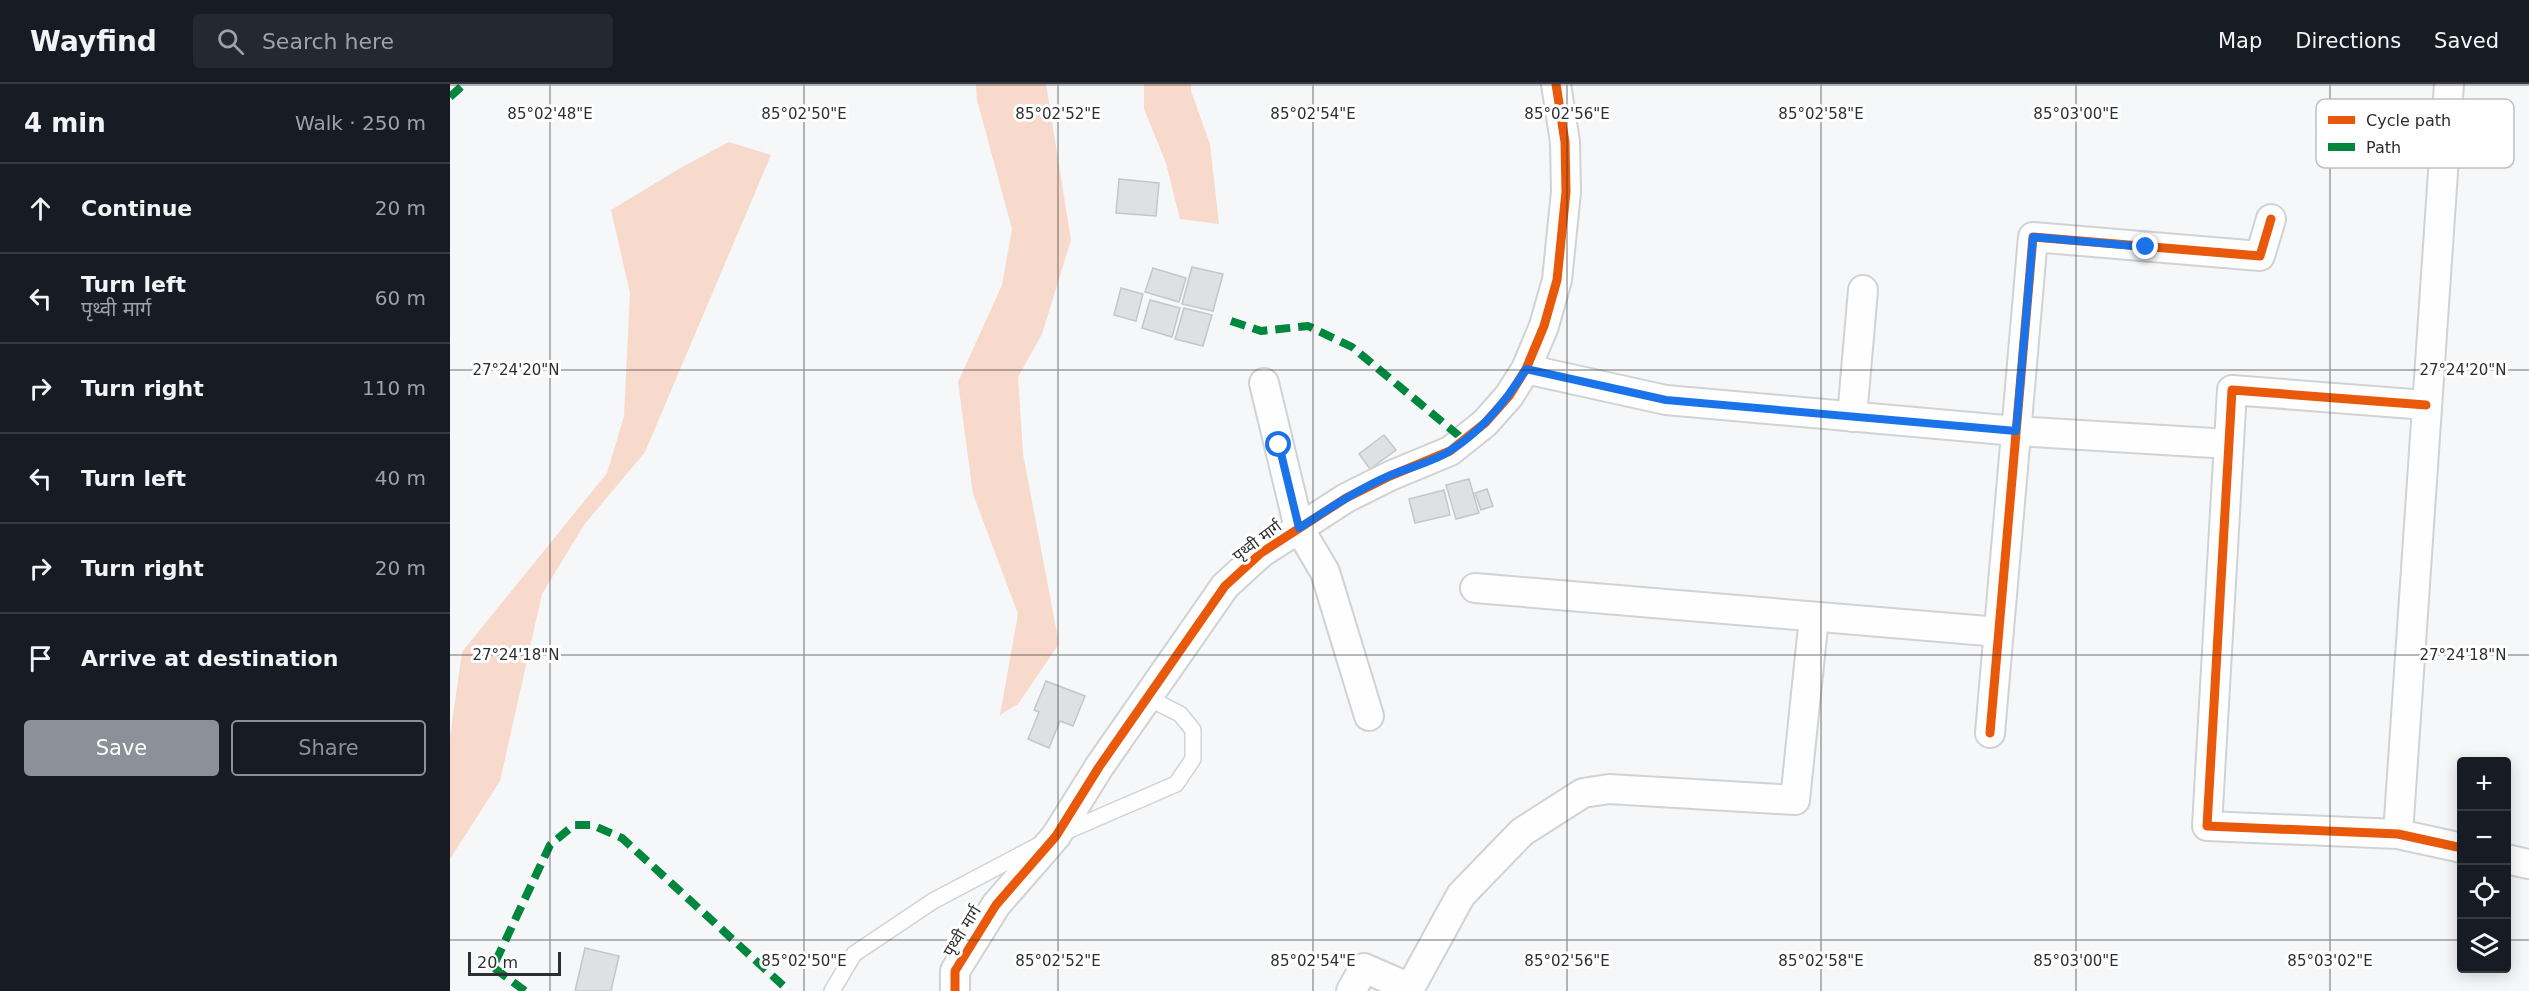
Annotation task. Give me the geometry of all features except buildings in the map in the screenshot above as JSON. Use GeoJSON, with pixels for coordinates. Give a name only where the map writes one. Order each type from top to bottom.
{"type":"FeatureCollection","features":[{"type":"Feature","properties":{"kind":"street","name":"पृथ्वी मार्ग"},"geometry":{"type":"LineString","coordinates":[[955,991],[955,971],[996,905],[1056,836],[1225,586],[1261,553],[1364,489],[1450,451],[1485,423],[1509,396],[1526,369],[1544,326],[1558,269],[1566,192],[1565,142],[1556,84]]}},
{"type":"Feature","properties":{"kind":"street"},"geometry":{"type":"LineString","coordinates":[[2448,99],[2449,84]]}},
{"type":"Feature","properties":{"kind":"street"},"geometry":{"type":"LineString","coordinates":[[2398,834],[2443,168]]}},
{"type":"Feature","properties":{"kind":"street"},"geometry":{"type":"LineString","coordinates":[[1990,733],[2033,237],[2260,256],[2271,219]]}},
{"type":"Feature","properties":{"kind":"street"},"geometry":{"type":"LineString","coordinates":[[1852,417],[1863,290]]}},
{"type":"Feature","properties":{"kind":"street"},"geometry":{"type":"LineString","coordinates":[[1526,369],[1666,400],[2016,431],[2229,444]]}},
{"type":"Feature","properties":{"kind":"street"},"geometry":{"type":"LineString","coordinates":[[1264,383],[1299,528],[1325,572],[1369,716]]}},
{"type":"Feature","properties":{"kind":"street"},"geometry":{"type":"LineString","coordinates":[[2426,405],[2232,390],[2207,826],[2398,834],[2457,847]]}},
{"type":"Feature","properties":{"kind":"street"},"geometry":{"type":"LineString","coordinates":[[1475,588],[1999,633]]}},
{"type":"Feature","properties":{"kind":"street"},"geometry":{"type":"LineString","coordinates":[[1351,991],[1364,968],[1410,988],[1461,895],[1522,831],[1583,792],[1610,789],[1795,800],[1814,617]]}},
{"type":"Feature","properties":{"kind":"street"},"geometry":{"type":"LineString","coordinates":[[2511,860],[2529,864]]}},
{"type":"Feature","properties":{"kind":"lane"},"geometry":{"type":"LineString","coordinates":[[832,991],[854,954],[933,901],[1056,836],[1176,784],[1193,759],[1193,730],[1180,714],[1148,698]]}},
{"type":"Feature","properties":{"kind":"shaded area"},"geometry":{"type":"Polygon","coordinates":[[[976,84],[1046,84],[1071,240],[1042,334],[1018,377],[1023,454],[1059,644],[1018,704],[1000,715],[1018,614],[973,494],[958,382],[1002,285],[1012,229],[977,100],[976,84]]]}},
{"type":"Feature","properties":{"kind":"shaded area"},"geometry":{"type":"Polygon","coordinates":[[[1144,84],[1191,84],[1191,91],[1210,144],[1219,224],[1180,219],[1166,163],[1144,109],[1144,84]]]}},
{"type":"Feature","properties":{"kind":"shaded area"},"geometry":{"type":"Polygon","coordinates":[[[729,142],[771,155],[645,452],[584,525],[542,594],[500,781],[450,859],[450,737],[462,652],[607,473],[624,416],[630,293],[611,210],[682,167],[729,142]]]}},
{"type":"Feature","properties":{"kind":"marked path"},"geometry":{"type":"LineString","coordinates":[[450,97],[464,84]]}},
{"type":"Feature","properties":{"kind":"marked path"},"geometry":{"type":"LineString","coordinates":[[1231,321],[1261,331],[1308,326],[1352,347],[1464,440]]}},
{"type":"Feature","properties":{"kind":"marked path"},"geometry":{"type":"LineString","coordinates":[[525,991],[493,967],[550,845],[574,825],[592,825],[622,838],[789,991]]}},
{"type":"Feature","properties":{"kind":"cycle path"},"geometry":{"type":"LineString","coordinates":[[955,991],[955,971],[996,905],[1056,836],[1099,767],[1225,586],[1261,553],[1346,498],[1390,476],[1450,451],[1485,423],[1509,396],[1526,369],[1544,326],[1557,280],[1566,192],[1565,142],[1556,84]]}},
{"type":"Feature","properties":{"kind":"cycle path"},"geometry":{"type":"LineString","coordinates":[[1990,733],[2033,237],[2260,256],[2271,219]]}},
{"type":"Feature","properties":{"kind":"cycle path"},"geometry":{"type":"LineString","coordinates":[[2426,405],[2232,390],[2207,826],[2398,834],[2457,847]]}},
{"type":"Feature","properties":{"kind":"route"},"geometry":{"type":"LineString","coordinates":[[1279,445],[1299,528],[1346,498],[1390,476],[1450,451],[1485,423],[1509,396],[1526,369],[1666,400],[2016,431],[2033,237],[2146,247]]}}]}
